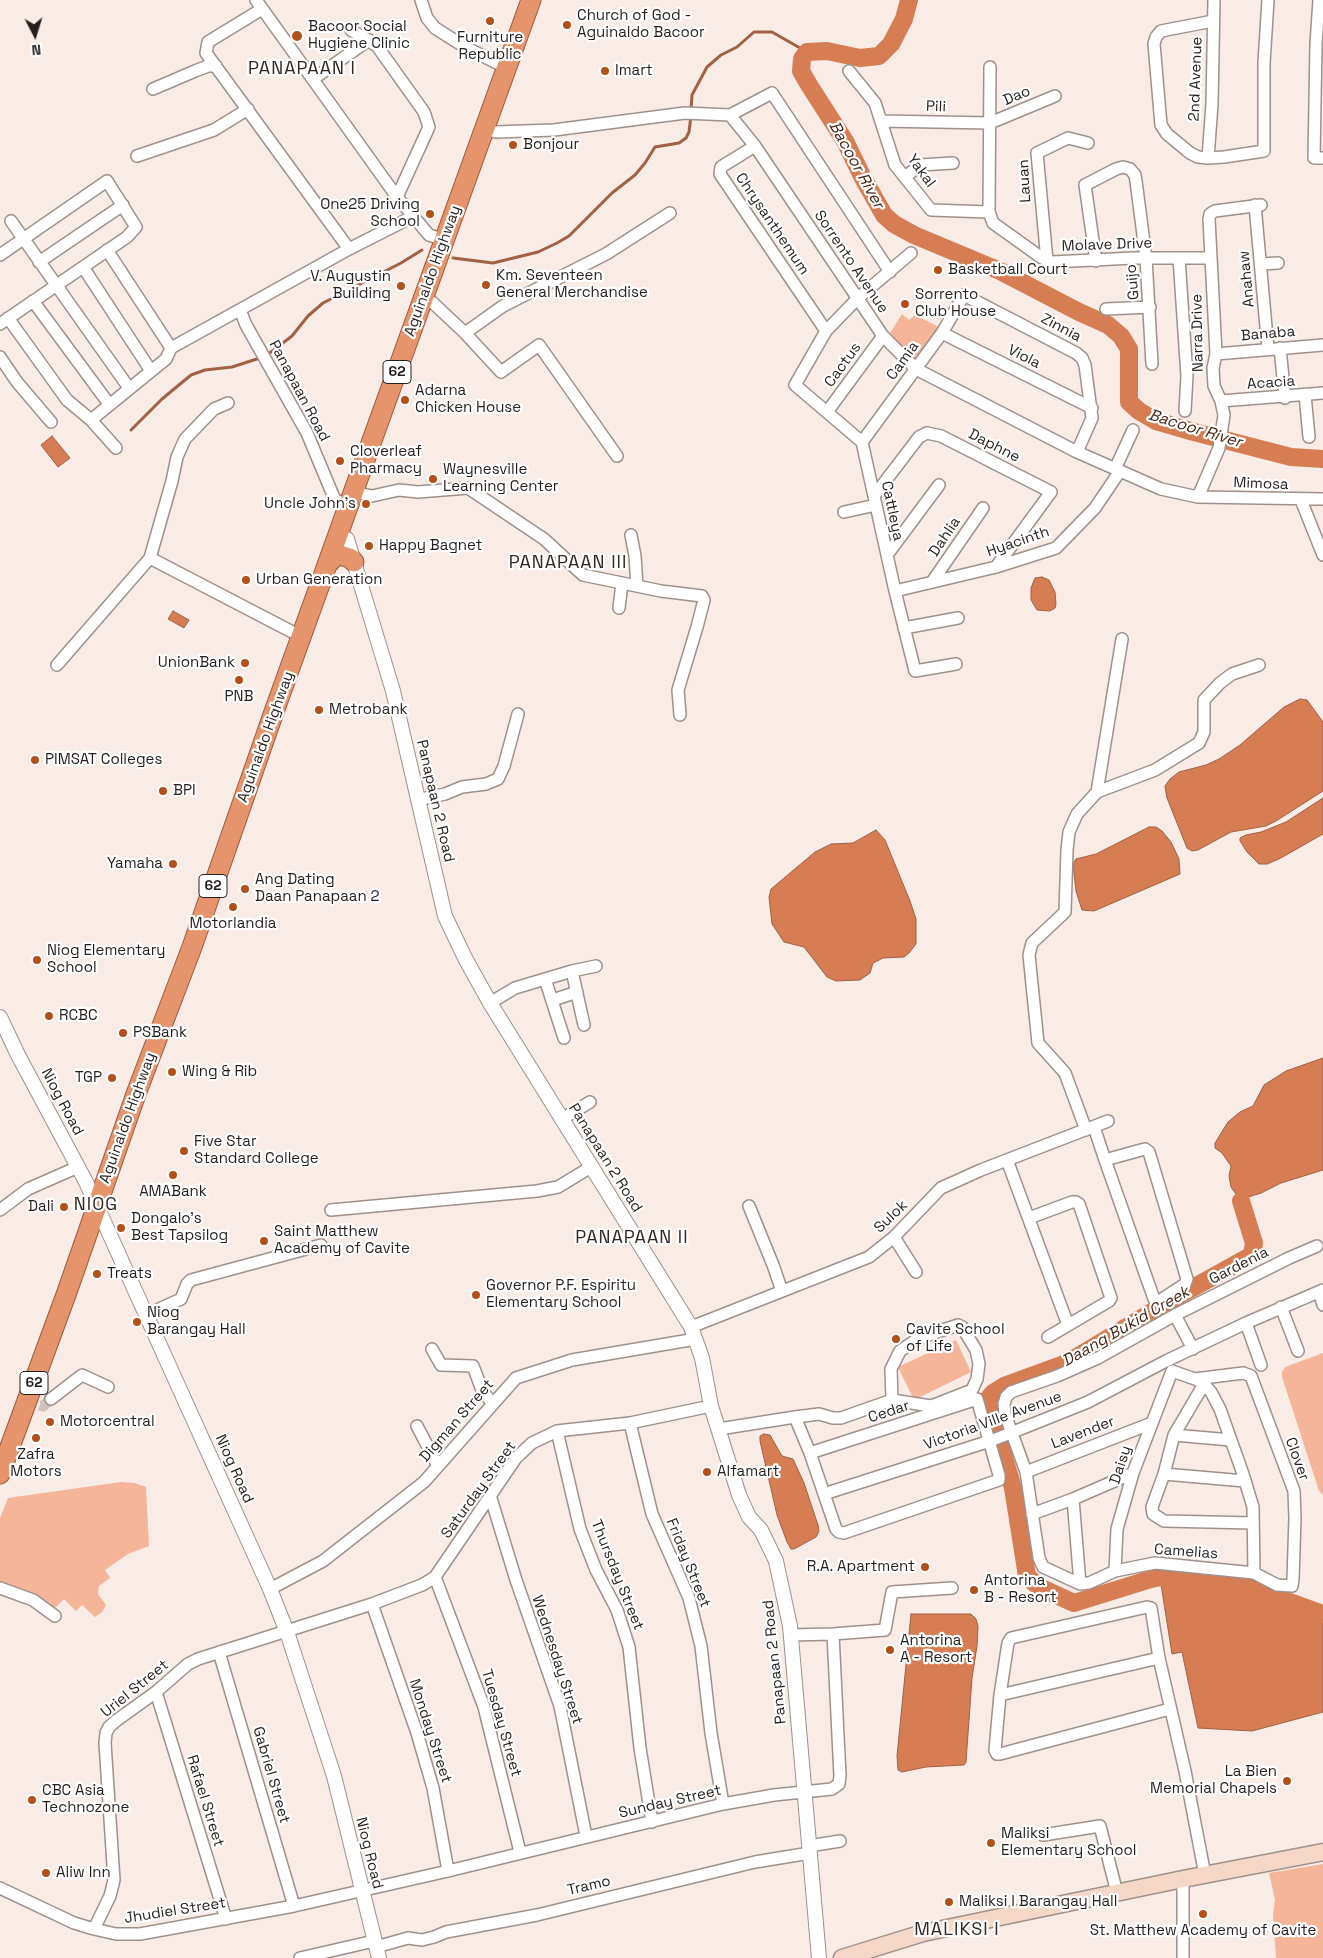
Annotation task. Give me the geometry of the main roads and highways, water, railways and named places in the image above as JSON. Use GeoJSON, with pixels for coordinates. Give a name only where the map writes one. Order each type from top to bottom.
{"type":"FeatureCollection","features":[{"type":"Feature","properties":{"kind":"highway","name":"Aguinaldo Highway"},"geometry":{"type":"LineString","coordinates":[[0,1474],[32,1402],[96,1206],[192,947],[422,300],[531,0]]}},
{"type":"Feature","properties":{"kind":"highway"},"geometry":{"type":"LineString","coordinates":[[329,563],[334,557],[340,555],[350,558],[354,562]]}},
{"type":"Feature","properties":{"kind":"main road"},"geometry":{"type":"LineString","coordinates":[[842,1958],[923,1933],[1323,1852]]}},
{"type":"Feature","properties":{"kind":"waterway","name":"Bacoor River"},"geometry":{"type":"LineString","coordinates":[[909,0],[904,19],[891,44],[879,56],[860,58],[827,51],[807,52],[802,59],[801,71],[845,141],[884,215],[894,224],[914,235],[1000,271],[1108,325],[1121,336],[1129,349],[1129,402],[1139,411],[1156,421],[1291,457],[1323,459]]}},
{"type":"Feature","properties":{"kind":"waterway"},"geometry":{"type":"LineString","coordinates":[[691,110],[692,95],[707,67],[721,55],[737,47],[754,32],[772,32],[807,52]]}},
{"type":"Feature","properties":{"kind":"waterway"},"geometry":{"type":"LineString","coordinates":[[453,258],[493,263],[538,252],[569,236],[612,193],[635,175],[655,147],[679,143],[686,138],[689,132],[691,116]]}},
{"type":"Feature","properties":{"kind":"waterway"},"geometry":{"type":"LineString","coordinates":[[267,355],[292,336],[308,316],[323,303],[401,263],[422,250]]}},
{"type":"Feature","properties":{"kind":"waterway"},"geometry":{"type":"LineString","coordinates":[[131,430],[162,399],[191,375],[205,370],[232,367],[260,358]]}},
{"type":"Feature","properties":{"kind":"waterway","name":"Daang Bukid Creek"},"geometry":{"type":"LineString","coordinates":[[1241,1201],[1254,1243],[1252,1255],[1180,1295],[1067,1363],[1004,1386],[993,1393],[988,1399],[988,1404],[1013,1488],[1027,1576],[1039,1587],[1074,1603],[1151,1579],[1167,1576],[1237,1583],[1323,1614]]}},
{"type":"Feature","properties":{"kind":"tunnel"},"geometry":{"type":"LineString","coordinates":[[40,1405],[43,1406],[51,1399]]}},
{"type":"Feature","properties":{"kind":"place","name":"Furniture Republic"},"geometry":{"type":"Point","coordinates":[490,21]}},
{"type":"Feature","properties":{"kind":"place","name":"Church of God - Aguinaldo Bacoor"},"geometry":{"type":"Point","coordinates":[567,25]}},
{"type":"Feature","properties":{"kind":"place","name":"Bacoor Social Hygiene Clinic"},"geometry":{"type":"Point","coordinates":[297,36]}},
{"type":"Feature","properties":{"kind":"place","name":"Imart"},"geometry":{"type":"Point","coordinates":[605,71]}},
{"type":"Feature","properties":{"kind":"place","name":"Bonjour"},"geometry":{"type":"Point","coordinates":[513,145]}},
{"type":"Feature","properties":{"kind":"place","name":"One25 Driving School"},"geometry":{"type":"Point","coordinates":[430,214]}},
{"type":"Feature","properties":{"kind":"place","name":"Basketball Court"},"geometry":{"type":"Point","coordinates":[938,270]}},
{"type":"Feature","properties":{"kind":"place","name":"Km. Seventeen General Merchandise"},"geometry":{"type":"Point","coordinates":[486,285]}},
{"type":"Feature","properties":{"kind":"place","name":"V. Augustin Building"},"geometry":{"type":"Point","coordinates":[401,286]}},
{"type":"Feature","properties":{"kind":"place","name":"Sorrento Club House"},"geometry":{"type":"Point","coordinates":[905,304]}},
{"type":"Feature","properties":{"kind":"place","name":"Adarna Chicken House"},"geometry":{"type":"Point","coordinates":[405,400]}},
{"type":"Feature","properties":{"kind":"place","name":"Cloverleaf Pharmacy"},"geometry":{"type":"Point","coordinates":[340,461]}},
{"type":"Feature","properties":{"kind":"place","name":"Waynesville Learning Center"},"geometry":{"type":"Point","coordinates":[433,479]}},
{"type":"Feature","properties":{"kind":"place","name":"Uncle John's"},"geometry":{"type":"Point","coordinates":[366,504]}},
{"type":"Feature","properties":{"kind":"place","name":"Happy Bagnet"},"geometry":{"type":"Point","coordinates":[369,546]}},
{"type":"Feature","properties":{"kind":"place","name":"Urban Generation"},"geometry":{"type":"Point","coordinates":[246,580]}},
{"type":"Feature","properties":{"kind":"place","name":"UnionBank"},"geometry":{"type":"Point","coordinates":[245,663]}},
{"type":"Feature","properties":{"kind":"place","name":"PNB"},"geometry":{"type":"Point","coordinates":[239,680]}},
{"type":"Feature","properties":{"kind":"place","name":"Metrobank"},"geometry":{"type":"Point","coordinates":[319,710]}},
{"type":"Feature","properties":{"kind":"place","name":"PIMSAT Colleges"},"geometry":{"type":"Point","coordinates":[35,760]}},
{"type":"Feature","properties":{"kind":"place","name":"BPI"},"geometry":{"type":"Point","coordinates":[163,791]}},
{"type":"Feature","properties":{"kind":"place","name":"Yamaha"},"geometry":{"type":"Point","coordinates":[173,864]}},
{"type":"Feature","properties":{"kind":"place","name":"Ang Dating Daan Panapaan 2"},"geometry":{"type":"Point","coordinates":[245,889]}},
{"type":"Feature","properties":{"kind":"place","name":"Motorlandia"},"geometry":{"type":"Point","coordinates":[233,907]}},
{"type":"Feature","properties":{"kind":"place","name":"Niog Elementary School"},"geometry":{"type":"Point","coordinates":[37,960]}},
{"type":"Feature","properties":{"kind":"place","name":"RCBC"},"geometry":{"type":"Point","coordinates":[49,1016]}},
{"type":"Feature","properties":{"kind":"place","name":"PSBank"},"geometry":{"type":"Point","coordinates":[123,1033]}},
{"type":"Feature","properties":{"kind":"place","name":"Wing & Rib"},"geometry":{"type":"Point","coordinates":[172,1072]}},
{"type":"Feature","properties":{"kind":"place","name":"TGP"},"geometry":{"type":"Point","coordinates":[112,1078]}},
{"type":"Feature","properties":{"kind":"place","name":"Five Star Standard College"},"geometry":{"type":"Point","coordinates":[184,1151]}},
{"type":"Feature","properties":{"kind":"place","name":"AMABank"},"geometry":{"type":"Point","coordinates":[173,1175]}},
{"type":"Feature","properties":{"kind":"place","name":"Dali"},"geometry":{"type":"Point","coordinates":[64,1207]}},
{"type":"Feature","properties":{"kind":"place","name":"Dongalo's Best Tapsilog"},"geometry":{"type":"Point","coordinates":[121,1228]}},
{"type":"Feature","properties":{"kind":"place","name":"Saint Matthew Academy of Cavite"},"geometry":{"type":"Point","coordinates":[264,1241]}},
{"type":"Feature","properties":{"kind":"place","name":"Treats"},"geometry":{"type":"Point","coordinates":[97,1274]}},
{"type":"Feature","properties":{"kind":"place","name":"Governor P.F. Espiritu Elementary School"},"geometry":{"type":"Point","coordinates":[476,1295]}},
{"type":"Feature","properties":{"kind":"place","name":"Niog Barangay Hall"},"geometry":{"type":"Point","coordinates":[137,1322]}},
{"type":"Feature","properties":{"kind":"place","name":"Cavite School of Life"},"geometry":{"type":"Point","coordinates":[896,1339]}},
{"type":"Feature","properties":{"kind":"place","name":"Motorcentral"},"geometry":{"type":"Point","coordinates":[50,1422]}},
{"type":"Feature","properties":{"kind":"place","name":"Zafra Motors"},"geometry":{"type":"Point","coordinates":[36,1438]}},
{"type":"Feature","properties":{"kind":"place","name":"Alfamart"},"geometry":{"type":"Point","coordinates":[707,1472]}},
{"type":"Feature","properties":{"kind":"place","name":"R.A. Apartment"},"geometry":{"type":"Point","coordinates":[925,1567]}},
{"type":"Feature","properties":{"kind":"place","name":"Antorina B - Resort"},"geometry":{"type":"Point","coordinates":[974,1590]}},
{"type":"Feature","properties":{"kind":"place","name":"Antorina A - Resort"},"geometry":{"type":"Point","coordinates":[890,1650]}},
{"type":"Feature","properties":{"kind":"place","name":"La Bien Memorial Chapels"},"geometry":{"type":"Point","coordinates":[1287,1781]}},
{"type":"Feature","properties":{"kind":"place","name":"CBC Asia Technozone"},"geometry":{"type":"Point","coordinates":[32,1800]}},
{"type":"Feature","properties":{"kind":"place","name":"Maliksi Elementary School"},"geometry":{"type":"Point","coordinates":[991,1843]}},
{"type":"Feature","properties":{"kind":"place","name":"Aliw Inn"},"geometry":{"type":"Point","coordinates":[46,1873]}},
{"type":"Feature","properties":{"kind":"place","name":"Maliksi I Barangay Hall"},"geometry":{"type":"Point","coordinates":[949,1902]}},
{"type":"Feature","properties":{"kind":"place","name":"St. Matthew Academy of Cavite"},"geometry":{"type":"Point","coordinates":[1203,1914]}},
{"type":"Feature","properties":{"kind":"district","name":"PANAPAAN I"},"geometry":{"type":"Point","coordinates":[302,69]}},
{"type":"Feature","properties":{"kind":"district","name":"PANAPAAN III"},"geometry":{"type":"Point","coordinates":[568,563]}},
{"type":"Feature","properties":{"kind":"district","name":"NIOG"},"geometry":{"type":"Point","coordinates":[96,1205]}},
{"type":"Feature","properties":{"kind":"district","name":"PANAPAAN II"},"geometry":{"type":"Point","coordinates":[632,1238]}},
{"type":"Feature","properties":{"kind":"district","name":"MALIKSI I"},"geometry":{"type":"Point","coordinates":[957,1930]}}]}
